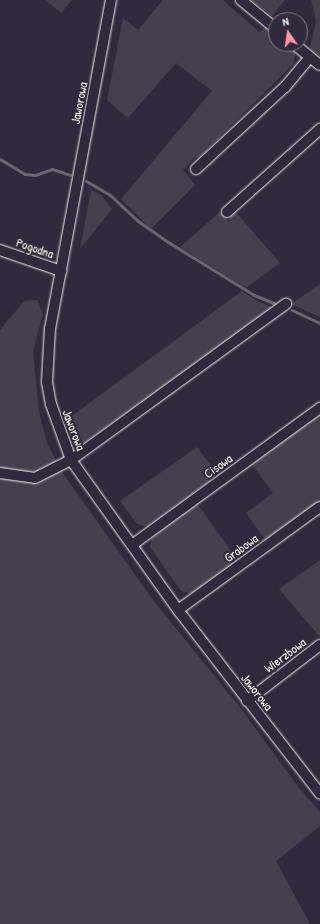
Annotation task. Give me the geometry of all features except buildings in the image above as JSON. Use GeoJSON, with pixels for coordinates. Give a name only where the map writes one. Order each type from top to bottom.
{"type":"FeatureCollection","features":[{"type":"Feature","properties":{"kind":"street","name":"Jaworowa"},"geometry":{"type":"LineString","coordinates":[[111,0],[50,328],[47,382],[59,431],[71,460],[178,610],[320,794]]}},
{"type":"Feature","properties":{"kind":"street"},"geometry":{"type":"LineString","coordinates":[[241,0],[268,22]]}},
{"type":"Feature","properties":{"kind":"street"},"geometry":{"type":"LineString","coordinates":[[304,52],[320,65]]}},
{"type":"Feature","properties":{"kind":"street"},"geometry":{"type":"LineString","coordinates":[[196,169],[285,86],[310,57]]}},
{"type":"Feature","properties":{"kind":"street"},"geometry":{"type":"LineString","coordinates":[[227,212],[320,129]]}},
{"type":"Feature","properties":{"kind":"street","name":"Pogodna"},"geometry":{"type":"LineString","coordinates":[[0,250],[61,271]]}},
{"type":"Feature","properties":{"kind":"street"},"geometry":{"type":"LineString","coordinates":[[0,473],[35,478],[71,460],[286,304]]}},
{"type":"Feature","properties":{"kind":"street","name":"Cisowa"},"geometry":{"type":"LineString","coordinates":[[132,545],[320,408]]}},
{"type":"Feature","properties":{"kind":"street","name":"Grabowa"},"geometry":{"type":"LineString","coordinates":[[178,610],[320,507]]}},
{"type":"Feature","properties":{"kind":"street","name":"Wierzbowa"},"geometry":{"type":"LineString","coordinates":[[247,701],[320,645]]}},
{"type":"Feature","properties":{"kind":"shaded area"},"geometry":{"type":"Polygon","coordinates":[[[45,0],[72,0],[61,13],[45,0]]]}},
{"type":"Feature","properties":{"kind":"shaded area"},"geometry":{"type":"Polygon","coordinates":[[[163,0],[223,0],[259,32],[265,28],[268,30],[268,52],[295,53],[294,63],[200,157],[194,158],[183,170],[195,185],[151,229],[121,199],[212,91],[176,63],[128,118],[107,100],[123,18],[138,30],[163,0]]]}},
{"type":"Feature","properties":{"kind":"shaded area"},"geometry":{"type":"Polygon","coordinates":[[[252,0],[285,0],[275,12],[268,13],[252,0]]]}},
{"type":"Feature","properties":{"kind":"shaded area"},"geometry":{"type":"Polygon","coordinates":[[[311,0],[320,0],[320,56],[310,48],[316,21],[311,0]]]}},
{"type":"Feature","properties":{"kind":"shaded area"},"geometry":{"type":"Polygon","coordinates":[[[91,190],[101,195],[112,209],[80,249],[91,190]]]}},
{"type":"Feature","properties":{"kind":"shaded area"},"geometry":{"type":"Polygon","coordinates":[[[234,210],[280,263],[246,288],[180,247],[220,212],[229,222],[234,210]]]}},
{"type":"Feature","properties":{"kind":"shaded area"},"geometry":{"type":"Polygon","coordinates":[[[320,284],[320,317],[291,304],[320,284]]]}},
{"type":"Feature","properties":{"kind":"shaded area"},"geometry":{"type":"Polygon","coordinates":[[[242,291],[257,301],[274,308],[80,446],[69,418],[242,291]]]}},
{"type":"Feature","properties":{"kind":"shaded area"},"geometry":{"type":"Polygon","coordinates":[[[37,300],[43,314],[33,351],[39,412],[47,443],[64,475],[153,600],[242,710],[299,788],[320,812],[320,826],[276,861],[310,924],[0,924],[0,330],[24,301],[37,300]]]}},
{"type":"Feature","properties":{"kind":"shaded area"},"geometry":{"type":"Polygon","coordinates":[[[320,413],[320,502],[266,541],[246,513],[273,493],[251,463],[320,413]]]}},
{"type":"Feature","properties":{"kind":"shaded area"},"geometry":{"type":"Polygon","coordinates":[[[197,447],[218,475],[148,527],[137,524],[120,501],[197,447]]]}},
{"type":"Feature","properties":{"kind":"shaded area"},"geometry":{"type":"Polygon","coordinates":[[[196,502],[239,562],[193,594],[181,591],[150,547],[152,536],[196,502]]]}},
{"type":"Feature","properties":{"kind":"shaded area"},"geometry":{"type":"Polygon","coordinates":[[[320,560],[320,636],[319,636],[279,589],[320,560]]]}},
{"type":"Feature","properties":{"kind":"waterway"},"geometry":{"type":"LineString","coordinates":[[0,159],[25,174],[35,175],[52,169],[70,175]]}},
{"type":"Feature","properties":{"kind":"waterway"},"geometry":{"type":"LineString","coordinates":[[86,181],[110,195],[138,221],[168,242],[254,295],[274,303]]}},
{"type":"Feature","properties":{"kind":"waterway"},"geometry":{"type":"LineString","coordinates":[[292,310],[320,323]]}}]}
